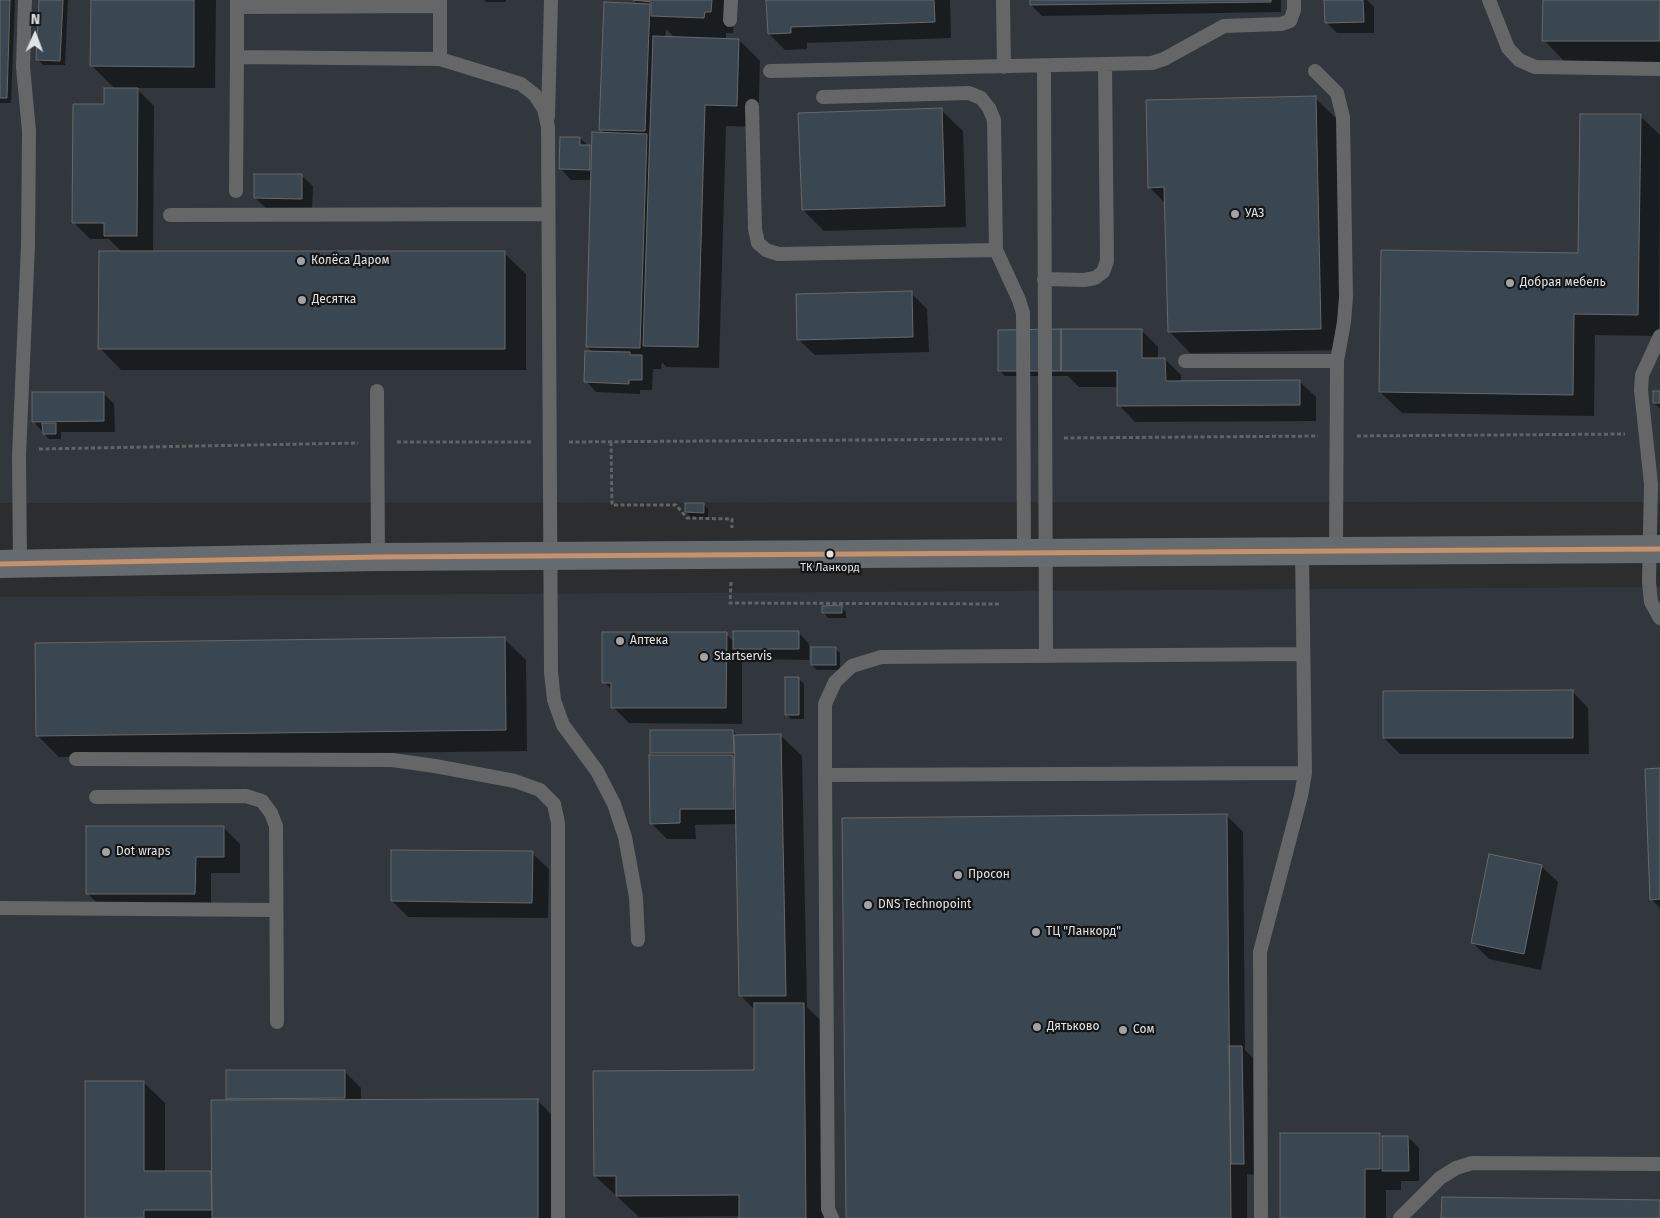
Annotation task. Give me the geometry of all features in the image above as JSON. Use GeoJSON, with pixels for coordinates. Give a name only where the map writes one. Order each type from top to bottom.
{"type":"FeatureCollection","features":[{"type":"Feature","properties":{"kind":"main road"},"geometry":{"type":"LineString","coordinates":[[10,564],[378,557],[1654,549]]}},
{"type":"Feature","properties":{"kind":"lane"},"geometry":{"type":"LineString","coordinates":[[10,564],[19,456],[28,245],[29,131],[23,68],[26,0]]}},
{"type":"Feature","properties":{"kind":"lane"},"geometry":{"type":"LineString","coordinates":[[551,0],[548,127],[551,672],[554,700],[563,725],[601,779],[614,804],[625,837],[636,897],[638,940]]}},
{"type":"Feature","properties":{"kind":"lane"},"geometry":{"type":"LineString","coordinates":[[730,20],[731,0]]}},
{"type":"Feature","properties":{"kind":"lane"},"geometry":{"type":"LineString","coordinates":[[1003,0],[1004,67]]}},
{"type":"Feature","properties":{"kind":"lane"},"geometry":{"type":"LineString","coordinates":[[770,71],[1152,63],[1164,59],[1224,26],[1282,24],[1290,21],[1294,10],[1294,0]]}},
{"type":"Feature","properties":{"kind":"lane"},"geometry":{"type":"LineString","coordinates":[[1489,0],[1508,48],[1520,60],[1535,67],[1660,68]]}},
{"type":"Feature","properties":{"kind":"lane"},"geometry":{"type":"LineString","coordinates":[[236,191],[237,3],[440,3],[440,59]]}},
{"type":"Feature","properties":{"kind":"lane"},"geometry":{"type":"LineString","coordinates":[[237,56],[440,59],[521,84],[535,94],[544,109],[548,127]]}},
{"type":"Feature","properties":{"kind":"lane"},"geometry":{"type":"LineString","coordinates":[[1044,280],[1084,280],[1095,278],[1103,272],[1107,261],[1105,64]]}},
{"type":"Feature","properties":{"kind":"lane"},"geometry":{"type":"LineString","coordinates":[[1035,554],[1045,438],[1044,66]]}},
{"type":"Feature","properties":{"kind":"lane"},"geometry":{"type":"LineString","coordinates":[[1315,71],[1337,93],[1343,117],[1346,297],[1344,322],[1337,361],[1335,436],[1336,550]]}},
{"type":"Feature","properties":{"kind":"lane"},"geometry":{"type":"LineString","coordinates":[[823,97],[969,94],[981,98],[989,108],[994,120],[996,250],[1023,313],[1024,438],[1046,656]]}},
{"type":"Feature","properties":{"kind":"lane"},"geometry":{"type":"LineString","coordinates":[[752,106],[755,229],[758,243],[766,250],[778,254],[996,250]]}},
{"type":"Feature","properties":{"kind":"lane"},"geometry":{"type":"LineString","coordinates":[[170,215],[548,214]]}},
{"type":"Feature","properties":{"kind":"lane"},"geometry":{"type":"LineString","coordinates":[[1660,336],[1642,375],[1641,403],[1651,484],[1654,549],[1649,582],[1651,602],[1660,618]]}},
{"type":"Feature","properties":{"kind":"lane"},"geometry":{"type":"LineString","coordinates":[[1185,360],[1337,361]]}},
{"type":"Feature","properties":{"kind":"lane"},"geometry":{"type":"LineString","coordinates":[[377,391],[378,557]]}},
{"type":"Feature","properties":{"kind":"lane"},"geometry":{"type":"LineString","coordinates":[[1261,1218],[1260,952],[1301,796],[1305,773],[1302,550]]}},
{"type":"Feature","properties":{"kind":"lane"},"geometry":{"type":"LineString","coordinates":[[832,1218],[828,1209],[825,704],[835,682],[852,666],[880,657],[1303,654]]}},
{"type":"Feature","properties":{"kind":"lane"},"geometry":{"type":"LineString","coordinates":[[76,759],[392,760],[515,781],[540,790],[554,804],[558,823],[558,1218]]}},
{"type":"Feature","properties":{"kind":"lane"},"geometry":{"type":"LineString","coordinates":[[825,774],[1305,773]]}},
{"type":"Feature","properties":{"kind":"lane"},"geometry":{"type":"LineString","coordinates":[[96,797],[246,796],[262,801],[272,812],[276,826],[277,1022]]}},
{"type":"Feature","properties":{"kind":"lane"},"geometry":{"type":"LineString","coordinates":[[0,908],[276,910]]}},
{"type":"Feature","properties":{"kind":"lane"},"geometry":{"type":"LineString","coordinates":[[1400,1218],[1440,1178],[1456,1168],[1472,1163],[1660,1164]]}},
{"type":"Feature","properties":{"kind":"path"},"geometry":{"type":"LineString","coordinates":[[1045,438],[1645,434]]}},
{"type":"Feature","properties":{"kind":"path"},"geometry":{"type":"LineString","coordinates":[[19,456],[32,449],[377,442],[1024,438]]}},
{"type":"Feature","properties":{"kind":"shaded area"},"geometry":{"type":"Polygon","coordinates":[[[0,0],[1660,0],[1660,502],[0,503],[0,0]]]}},
{"type":"Feature","properties":{"kind":"shaded area"},"geometry":{"type":"Polygon","coordinates":[[[1660,587],[1660,1218],[0,1218],[0,597],[1660,587]]]}},
{"type":"Feature","properties":{"kind":"building"},"geometry":{"type":"Polygon","coordinates":[[[0,0],[10,0],[7,98],[0,98],[0,0]]]}},
{"type":"Feature","properties":{"kind":"building"},"geometry":{"type":"Polygon","coordinates":[[[39,0],[63,0],[60,61],[36,60],[39,0]]]}},
{"type":"Feature","properties":{"kind":"building"},"geometry":{"type":"Polygon","coordinates":[[[91,0],[194,0],[194,67],[90,66],[91,0]]]}},
{"type":"Feature","properties":{"kind":"building"},"geometry":{"type":"Polygon","coordinates":[[[633,0],[712,0],[711,12],[705,12],[704,18],[651,16],[651,2],[633,0]]]}},
{"type":"Feature","properties":{"kind":"building"},"geometry":{"type":"Polygon","coordinates":[[[766,0],[934,0],[935,22],[791,27],[791,33],[768,34],[766,0]]]}},
{"type":"Feature","properties":{"kind":"building"},"geometry":{"type":"Polygon","coordinates":[[[1030,0],[1271,0],[1271,2],[1030,5],[1030,0]]]}},
{"type":"Feature","properties":{"kind":"building"},"geometry":{"type":"Polygon","coordinates":[[[1324,0],[1363,0],[1364,22],[1325,23],[1324,0]]]}},
{"type":"Feature","properties":{"kind":"building"},"geometry":{"type":"Polygon","coordinates":[[[1543,0],[1660,0],[1660,41],[1542,41],[1543,0]]]}},
{"type":"Feature","properties":{"kind":"building"},"geometry":{"type":"Polygon","coordinates":[[[604,2],[650,4],[645,131],[599,130],[604,2]]]}},
{"type":"Feature","properties":{"kind":"building"},"geometry":{"type":"Polygon","coordinates":[[[653,36],[739,39],[737,106],[705,105],[698,347],[643,346],[653,36]]]}},
{"type":"Feature","properties":{"kind":"building"},"geometry":{"type":"Polygon","coordinates":[[[104,88],[138,88],[137,236],[104,236],[104,223],[72,223],[73,104],[104,104],[104,88]]]}},
{"type":"Feature","properties":{"kind":"building"},"geometry":{"type":"Polygon","coordinates":[[[1316,96],[1321,329],[1168,332],[1164,187],[1148,188],[1146,100],[1316,96]]]}},
{"type":"Feature","properties":{"kind":"building"},"geometry":{"type":"Polygon","coordinates":[[[942,108],[945,206],[802,210],[798,113],[942,108]]]}},
{"type":"Feature","properties":{"kind":"building","name":"Добрая мебель"},"geometry":{"type":"Polygon","coordinates":[[[1580,114],[1641,114],[1638,315],[1574,314],[1573,395],[1379,392],[1381,250],[1578,253],[1580,114]]]}},
{"type":"Feature","properties":{"kind":"building"},"geometry":{"type":"Polygon","coordinates":[[[592,132],[647,134],[640,348],[586,347],[592,132]]]}},
{"type":"Feature","properties":{"kind":"building"},"geometry":{"type":"Polygon","coordinates":[[[560,137],[580,137],[580,145],[590,145],[590,170],[559,169],[560,137]]]}},
{"type":"Feature","properties":{"kind":"building"},"geometry":{"type":"Polygon","coordinates":[[[254,174],[302,174],[302,199],[254,198],[254,174]]]}},
{"type":"Feature","properties":{"kind":"building","name":"Десятка"},"geometry":{"type":"Polygon","coordinates":[[[99,251],[505,251],[505,349],[98,349],[99,251]]]}},
{"type":"Feature","properties":{"kind":"building"},"geometry":{"type":"Polygon","coordinates":[[[912,291],[913,337],[797,340],[796,294],[912,291]]]}},
{"type":"Feature","properties":{"kind":"building"},"geometry":{"type":"Polygon","coordinates":[[[1061,329],[1142,329],[1142,358],[1165,358],[1166,381],[1300,380],[1300,405],[1117,406],[1117,371],[1061,371],[1061,329]]]}},
{"type":"Feature","properties":{"kind":"building"},"geometry":{"type":"Polygon","coordinates":[[[1061,329],[1061,371],[998,371],[998,330],[1061,329]]]}},
{"type":"Feature","properties":{"kind":"building"},"geometry":{"type":"Polygon","coordinates":[[[585,351],[630,352],[630,355],[642,355],[642,380],[629,380],[629,384],[584,382],[585,351]]]}},
{"type":"Feature","properties":{"kind":"building"},"geometry":{"type":"Polygon","coordinates":[[[1653,391],[1660,391],[1660,403],[1653,403],[1653,391]]]}},
{"type":"Feature","properties":{"kind":"building"},"geometry":{"type":"Polygon","coordinates":[[[32,392],[104,392],[104,421],[32,422],[32,392]]]}},
{"type":"Feature","properties":{"kind":"building"},"geometry":{"type":"Polygon","coordinates":[[[42,423],[56,423],[56,434],[43,434],[42,423]]]}},
{"type":"Feature","properties":{"kind":"building"},"geometry":{"type":"Polygon","coordinates":[[[685,503],[704,503],[704,513],[685,512],[685,503]]]}},
{"type":"Feature","properties":{"kind":"building"},"geometry":{"type":"Polygon","coordinates":[[[842,605],[842,613],[822,613],[822,606],[842,605]]]}},
{"type":"Feature","properties":{"kind":"building"},"geometry":{"type":"Polygon","coordinates":[[[733,631],[799,631],[799,649],[733,649],[733,631]]]}},
{"type":"Feature","properties":{"kind":"building"},"geometry":{"type":"Polygon","coordinates":[[[602,632],[727,632],[726,708],[611,708],[611,683],[602,683],[602,632]]]}},
{"type":"Feature","properties":{"kind":"building"},"geometry":{"type":"Polygon","coordinates":[[[505,637],[506,730],[36,736],[35,643],[505,637]]]}},
{"type":"Feature","properties":{"kind":"building"},"geometry":{"type":"Polygon","coordinates":[[[811,647],[836,647],[836,665],[811,665],[811,647]]]}},
{"type":"Feature","properties":{"kind":"building"},"geometry":{"type":"Polygon","coordinates":[[[785,677],[799,677],[799,715],[785,715],[785,677]]]}},
{"type":"Feature","properties":{"kind":"building"},"geometry":{"type":"Polygon","coordinates":[[[1573,690],[1573,738],[1383,738],[1383,691],[1573,690]]]}},
{"type":"Feature","properties":{"kind":"building"},"geometry":{"type":"Polygon","coordinates":[[[650,730],[733,730],[734,753],[650,753],[650,730]]]}},
{"type":"Feature","properties":{"kind":"building"},"geometry":{"type":"Polygon","coordinates":[[[781,734],[786,996],[739,996],[734,735],[781,734]]]}},
{"type":"Feature","properties":{"kind":"building"},"geometry":{"type":"Polygon","coordinates":[[[649,755],[733,755],[734,809],[680,809],[680,823],[650,824],[649,755]]]}},
{"type":"Feature","properties":{"kind":"building"},"geometry":{"type":"Polygon","coordinates":[[[1660,768],[1660,899],[1650,900],[1645,769],[1660,768]]]}},
{"type":"Feature","properties":{"kind":"building","name":"ТЦ \"Ланкорд\""},"geometry":{"type":"Polygon","coordinates":[[[1227,814],[1231,1218],[846,1218],[842,818],[1227,814]]]}},
{"type":"Feature","properties":{"kind":"building"},"geometry":{"type":"Polygon","coordinates":[[[86,826],[224,826],[224,857],[196,857],[195,894],[86,894],[86,826]]]}},
{"type":"Feature","properties":{"kind":"building"},"geometry":{"type":"Polygon","coordinates":[[[391,850],[533,851],[532,903],[391,901],[391,850]]]}},
{"type":"Feature","properties":{"kind":"building"},"geometry":{"type":"Polygon","coordinates":[[[1489,854],[1542,865],[1524,954],[1471,943],[1489,854]]]}},
{"type":"Feature","properties":{"kind":"building"},"geometry":{"type":"Polygon","coordinates":[[[754,1003],[804,1003],[806,1218],[739,1218],[739,1195],[616,1196],[616,1176],[594,1176],[593,1071],[754,1070],[754,1003]]]}},
{"type":"Feature","properties":{"kind":"building"},"geometry":{"type":"Polygon","coordinates":[[[1229,1046],[1242,1046],[1244,1164],[1231,1164],[1229,1046]]]}},
{"type":"Feature","properties":{"kind":"building"},"geometry":{"type":"Polygon","coordinates":[[[226,1070],[345,1070],[345,1098],[226,1099],[226,1070]]]}},
{"type":"Feature","properties":{"kind":"building"},"geometry":{"type":"Polygon","coordinates":[[[85,1081],[144,1081],[144,1171],[211,1171],[212,1210],[144,1210],[144,1218],[85,1218],[85,1081]]]}},
{"type":"Feature","properties":{"kind":"building"},"geometry":{"type":"Polygon","coordinates":[[[538,1099],[538,1218],[212,1218],[211,1100],[538,1099]]]}},
{"type":"Feature","properties":{"kind":"building"},"geometry":{"type":"Polygon","coordinates":[[[1280,1133],[1380,1133],[1380,1169],[1365,1169],[1365,1218],[1280,1218],[1280,1133]]]}},
{"type":"Feature","properties":{"kind":"building"},"geometry":{"type":"Polygon","coordinates":[[[1382,1136],[1408,1136],[1409,1171],[1382,1171],[1382,1136]]]}},
{"type":"Feature","properties":{"kind":"building"},"geometry":{"type":"Polygon","coordinates":[[[1442,1197],[1660,1200],[1660,1218],[1441,1218],[1442,1197]]]}},
{"type":"Feature","properties":{"kind":"transit line"},"geometry":{"type":"LineString","coordinates":[[0,564],[378,557],[1660,549]]}},
{"type":"Feature","properties":{"kind":"place","name":"УАЗ"},"geometry":{"type":"Point","coordinates":[1235,214]}},
{"type":"Feature","properties":{"kind":"place","name":"Колёса Даром"},"geometry":{"type":"Point","coordinates":[301,261]}},
{"type":"Feature","properties":{"kind":"place","name":"Добрая мебель"},"geometry":{"type":"Point","coordinates":[1510,283]}},
{"type":"Feature","properties":{"kind":"place","name":"Десятка"},"geometry":{"type":"Point","coordinates":[302,300]}},
{"type":"Feature","properties":{"kind":"place","name":"ТК Ланкорд"},"geometry":{"type":"Point","coordinates":[830,554]}},
{"type":"Feature","properties":{"kind":"place","name":"Аптека"},"geometry":{"type":"Point","coordinates":[620,641]}},
{"type":"Feature","properties":{"kind":"place","name":"Startservis"},"geometry":{"type":"Point","coordinates":[704,657]}},
{"type":"Feature","properties":{"kind":"place","name":"Dot wraps"},"geometry":{"type":"Point","coordinates":[106,852]}},
{"type":"Feature","properties":{"kind":"place","name":"Просон"},"geometry":{"type":"Point","coordinates":[958,875]}},
{"type":"Feature","properties":{"kind":"place","name":"DNS Technopoint"},"geometry":{"type":"Point","coordinates":[868,905]}},
{"type":"Feature","properties":{"kind":"place","name":"ТЦ \"Ланкорд\""},"geometry":{"type":"Point","coordinates":[1036,932]}},
{"type":"Feature","properties":{"kind":"place","name":"Дятьково"},"geometry":{"type":"Point","coordinates":[1037,1027]}},
{"type":"Feature","properties":{"kind":"place","name":"Сом"},"geometry":{"type":"Point","coordinates":[1123,1030]}}]}
